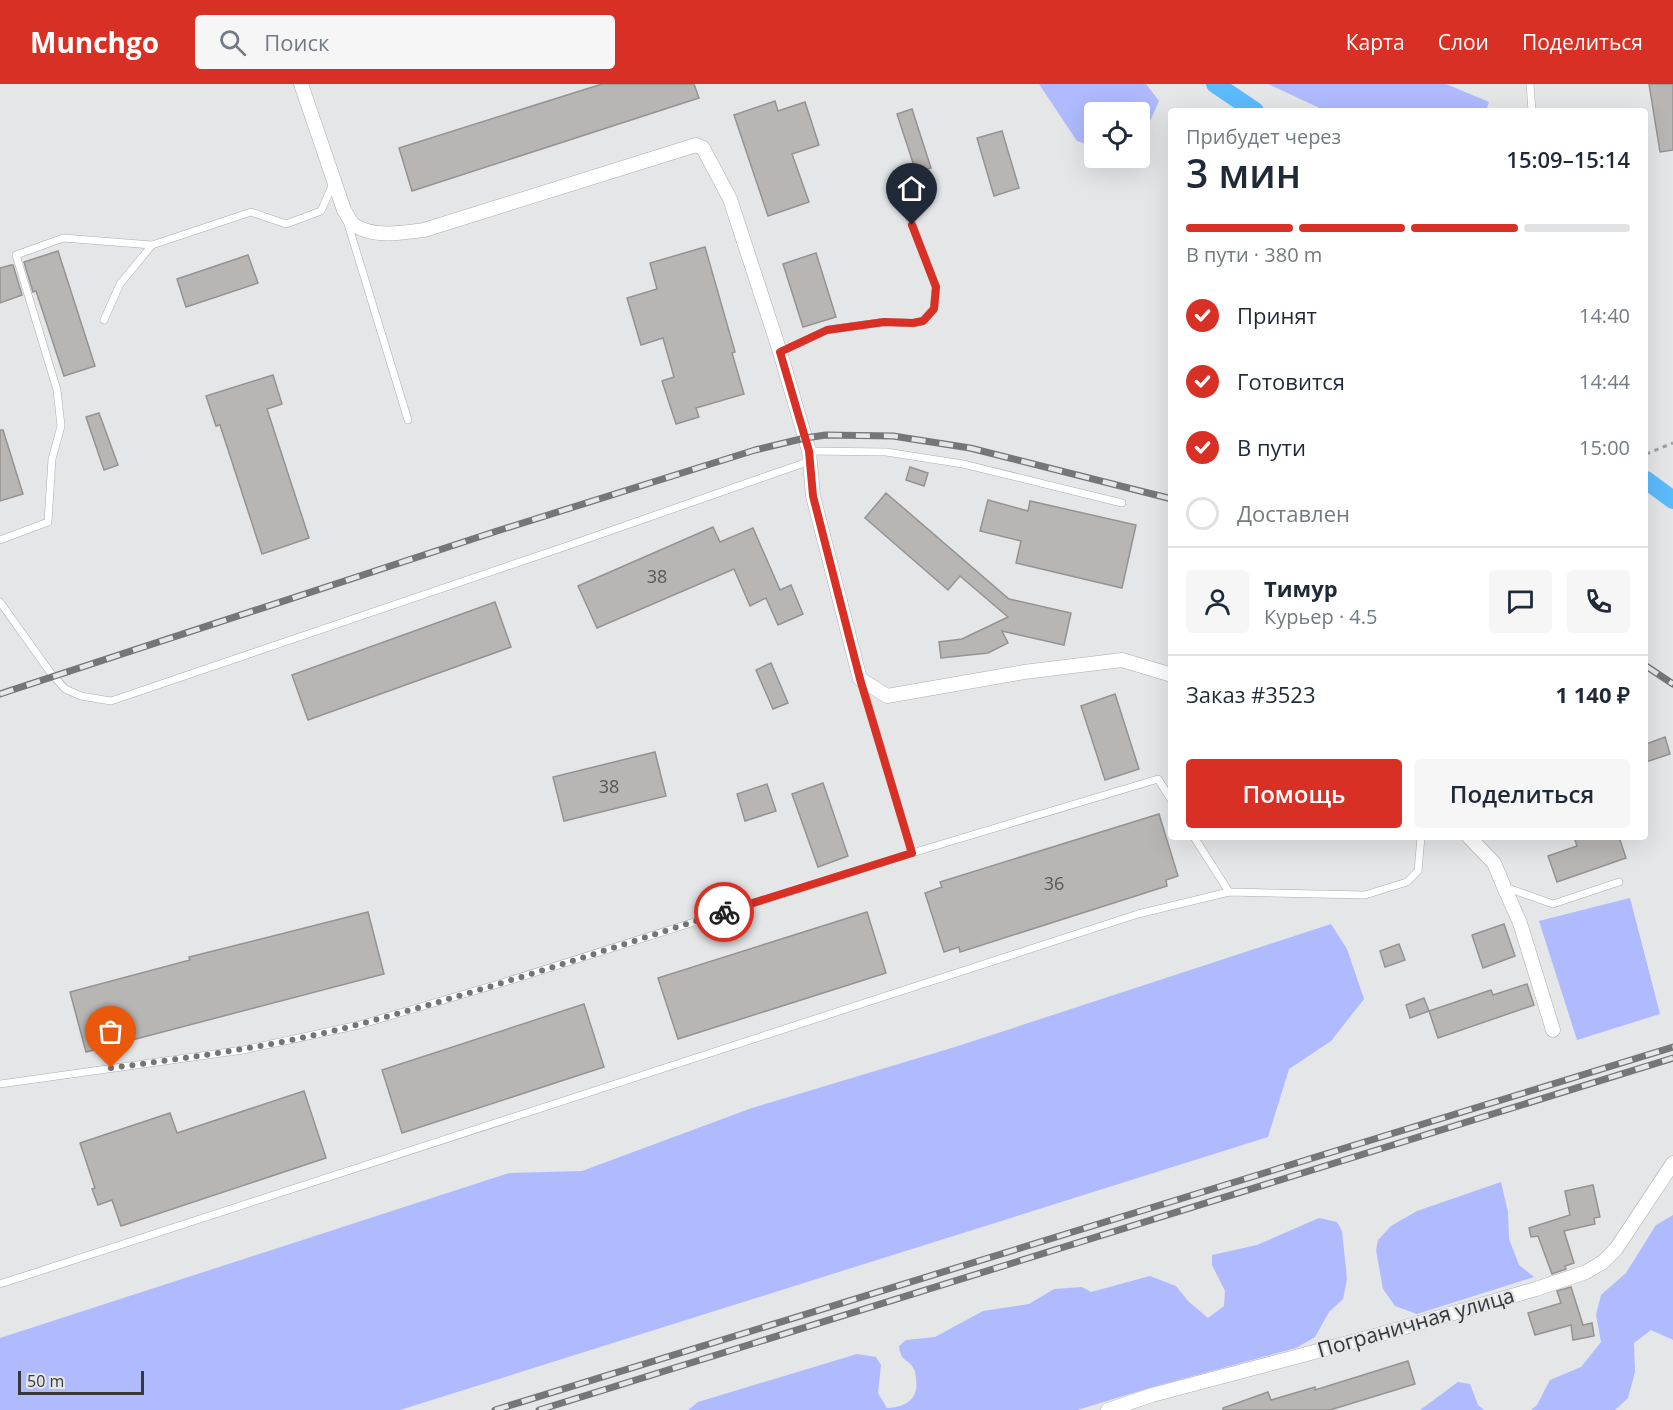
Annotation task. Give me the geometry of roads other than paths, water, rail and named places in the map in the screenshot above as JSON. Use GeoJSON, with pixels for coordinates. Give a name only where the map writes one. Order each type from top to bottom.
{"type":"FeatureCollection","features":[{"type":"Feature","properties":{"kind":"street"},"geometry":{"type":"LineString","coordinates":[[301,84],[344,210],[353,225],[371,231],[396,234],[424,230],[696,145],[703,148],[730,199],[780,352],[809,456],[813,496],[860,679],[887,696],[1024,672],[1122,660],[1168,674]]}},
{"type":"Feature","properties":{"kind":"street"},"geometry":{"type":"LineString","coordinates":[[1472,840],[1494,863],[1520,923],[1553,1030]]}},
{"type":"Feature","properties":{"kind":"street","name":"Пограничная улица"},"geometry":{"type":"LineString","coordinates":[[1108,1410],[1152,1395],[1378,1335],[1513,1296],[1586,1272],[1603,1262],[1616,1249],[1673,1163]]}},
{"type":"Feature","properties":{"kind":"lane"},"geometry":{"type":"LineString","coordinates":[[1530,84],[1532,108]]}},
{"type":"Feature","properties":{"kind":"lane"},"geometry":{"type":"LineString","coordinates":[[0,540],[48,522],[52,459],[61,426],[57,390],[16,255],[63,238],[152,245],[251,212],[286,224],[321,211],[334,182]]}},
{"type":"Feature","properties":{"kind":"lane"},"geometry":{"type":"LineString","coordinates":[[780,352],[827,330],[884,322],[923,321],[934,309],[936,287],[896,182]]}},
{"type":"Feature","properties":{"kind":"lane"},"geometry":{"type":"LineString","coordinates":[[344,210],[408,420]]}},
{"type":"Feature","properties":{"kind":"lane"},"geometry":{"type":"LineString","coordinates":[[104,320],[120,284],[152,245]]}},
{"type":"Feature","properties":{"kind":"lane"},"geometry":{"type":"LineString","coordinates":[[0,602],[50,672],[65,689],[81,696],[111,701],[205,670],[809,456],[886,452],[963,464],[1122,503]]}},
{"type":"Feature","properties":{"kind":"lane"},"geometry":{"type":"LineString","coordinates":[[860,679],[912,853]]}},
{"type":"Feature","properties":{"kind":"lane"},"geometry":{"type":"LineString","coordinates":[[0,1084],[243,1050],[359,1025],[505,982],[912,853],[1158,779],[1168,795]]}},
{"type":"Feature","properties":{"kind":"lane"},"geometry":{"type":"LineString","coordinates":[[1196,840],[1229,892]]}},
{"type":"Feature","properties":{"kind":"lane"},"geometry":{"type":"LineString","coordinates":[[0,1284],[1138,914],[1229,892],[1365,895],[1407,882],[1418,871],[1421,840]]}},
{"type":"Feature","properties":{"kind":"lane"},"geometry":{"type":"LineString","coordinates":[[1504,887],[1553,904],[1619,882]]}},
{"type":"Feature","properties":{"kind":"waterway"},"geometry":{"type":"LineString","coordinates":[[1215,84],[1251,108]]}},
{"type":"Feature","properties":{"kind":"waterway"},"geometry":{"type":"LineString","coordinates":[[1648,481],[1673,500]]}},
{"type":"Feature","properties":{"kind":"railway"},"geometry":{"type":"LineString","coordinates":[[0,694],[497,531],[755,450],[805,438],[826,435],[893,436],[970,448],[1168,498]]}},
{"type":"Feature","properties":{"kind":"railway"},"geometry":{"type":"LineString","coordinates":[[1648,667],[1673,684]]}},
{"type":"Feature","properties":{"kind":"railway"},"geometry":{"type":"LineString","coordinates":[[495,1410],[1673,1047]]}},
{"type":"Feature","properties":{"kind":"railway"},"geometry":{"type":"LineString","coordinates":[[539,1410],[1673,1058]]}}]}
